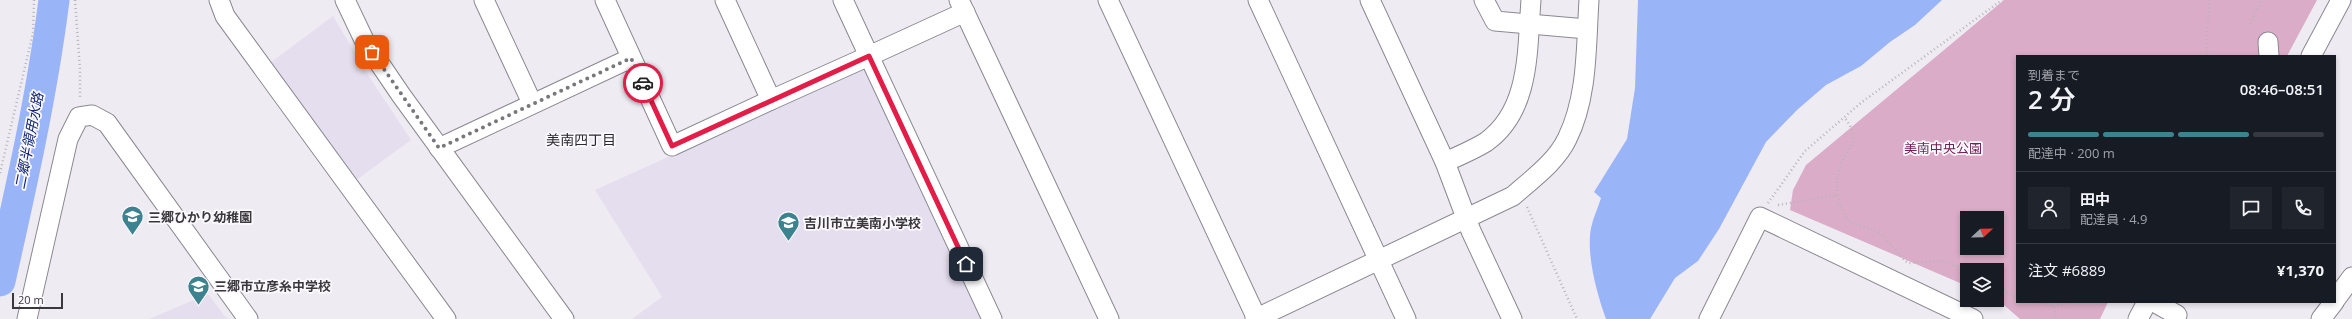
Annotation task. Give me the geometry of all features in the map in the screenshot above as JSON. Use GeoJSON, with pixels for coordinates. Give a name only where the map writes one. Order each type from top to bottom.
{"type":"FeatureCollection","features":[{"type":"Feature","properties":{"kind":"street"},"geometry":{"type":"LineString","coordinates":[[219,0],[225,16],[446,319]]}},
{"type":"Feature","properties":{"kind":"street"},"geometry":{"type":"LineString","coordinates":[[345,0],[365,42],[439,148],[564,319]]}},
{"type":"Feature","properties":{"kind":"street"},"geometry":{"type":"LineString","coordinates":[[484,0],[532,103]]}},
{"type":"Feature","properties":{"kind":"street"},"geometry":{"type":"LineString","coordinates":[[605,0],[672,146],[869,56],[962,6],[1109,319]]}},
{"type":"Feature","properties":{"kind":"street"},"geometry":{"type":"LineString","coordinates":[[725,0],[771,100]]}},
{"type":"Feature","properties":{"kind":"street"},"geometry":{"type":"LineString","coordinates":[[843,0],[992,319]]}},
{"type":"Feature","properties":{"kind":"street"},"geometry":{"type":"LineString","coordinates":[[1108,0],[1256,319],[1467,220],[1513,196],[1545,168],[1567,139],[1582,97],[1589,0]]}},
{"type":"Feature","properties":{"kind":"street"},"geometry":{"type":"LineString","coordinates":[[1258,0],[1406,319]]}},
{"type":"Feature","properties":{"kind":"street"},"geometry":{"type":"LineString","coordinates":[[1370,0],[1444,162],[1467,220],[1512,319]]}},
{"type":"Feature","properties":{"kind":"street"},"geometry":{"type":"LineString","coordinates":[[1484,0],[1495,21],[1587,29]]}},
{"type":"Feature","properties":{"kind":"street"},"geometry":{"type":"LineString","coordinates":[[1444,162],[1487,141],[1510,116],[1524,83],[1531,0]]}},
{"type":"Feature","properties":{"kind":"street"},"geometry":{"type":"LineString","coordinates":[[2312,55],[2344,3]]}},
{"type":"Feature","properties":{"kind":"street"},"geometry":{"type":"LineString","coordinates":[[439,148],[532,103],[631,58]]}},
{"type":"Feature","properties":{"kind":"street"},"geometry":{"type":"LineString","coordinates":[[27,319],[68,139],[79,117],[92,115],[107,123],[248,319]]}},
{"type":"Feature","properties":{"kind":"street"},"geometry":{"type":"LineString","coordinates":[[1716,317],[1760,217],[1973,319]]}},
{"type":"Feature","properties":{"kind":"street"},"geometry":{"type":"LineString","coordinates":[[2336,298],[2352,277]]}},
{"type":"Feature","properties":{"kind":"street"},"geometry":{"type":"LineString","coordinates":[[2138,319],[2146,303]]}},
{"type":"Feature","properties":{"kind":"street"},"geometry":{"type":"LineString","coordinates":[[2156,303],[2179,312]]}},
{"type":"Feature","properties":{"kind":"street"},"geometry":{"type":"LineString","coordinates":[[2321,319],[2333,303]]}},
{"type":"Feature","properties":{"kind":"path"},"geometry":{"type":"LineString","coordinates":[[0,173],[33,33],[34,0]]}},
{"type":"Feature","properties":{"kind":"path"},"geometry":{"type":"LineString","coordinates":[[75,0],[80,69],[79,117]]}},
{"type":"Feature","properties":{"kind":"path"},"geometry":{"type":"LineString","coordinates":[[1837,195],[1766,207],[1805,151],[1844,117],[2002,0]]}},
{"type":"Feature","properties":{"kind":"path"},"geometry":{"type":"LineString","coordinates":[[2208,55],[2206,38],[2210,0]]}},
{"type":"Feature","properties":{"kind":"path"},"geometry":{"type":"LineString","coordinates":[[2250,24],[2261,0]]}},
{"type":"Feature","properties":{"kind":"path"},"geometry":{"type":"LineString","coordinates":[[1844,117],[1854,136],[1850,151],[1839,171],[1837,195],[1846,217],[1853,224],[1877,231],[1897,249],[1904,261],[1909,263],[1942,260],[1960,267]]}},
{"type":"Feature","properties":{"kind":"path"},"geometry":{"type":"LineString","coordinates":[[1525,203],[1577,319]]}},
{"type":"Feature","properties":{"kind":"path"},"geometry":{"type":"LineString","coordinates":[[2004,290],[2016,297]]}},
{"type":"Feature","properties":{"kind":"path"},"geometry":{"type":"LineString","coordinates":[[2045,303],[2054,307],[2068,303]]}},
{"type":"Feature","properties":{"kind":"path"},"geometry":{"type":"LineString","coordinates":[[2054,307],[2056,319]]}},
{"type":"Feature","properties":{"kind":"shaded area"},"geometry":{"type":"Polygon","coordinates":[[[333,16],[368,75],[411,140],[355,181],[270,63],[333,16]]]}},
{"type":"Feature","properties":{"kind":"shaded area","name":"吉川市立美南小学校"},"geometry":{"type":"Polygon","coordinates":[[[865,68],[983,319],[632,319],[662,297],[595,190],[865,68]]]}},
{"type":"Feature","properties":{"kind":"shaded area","name":"三郷市立彦糸中学校"},"geometry":{"type":"Polygon","coordinates":[[[208,294],[227,319],[149,319],[208,294]]]}},
{"type":"Feature","properties":{"kind":"green space","name":"美南中央公園"},"geometry":{"type":"Polygon","coordinates":[[[2004,0],[2317,0],[2288,55],[2016,55],[2016,303],[2108,303],[2100,319],[2020,319],[2004,305],[2004,263],[1960,263],[1960,283],[1790,210],[1793,190],[1806,165],[2004,0]]]}},
{"type":"Feature","properties":{"kind":"water"},"geometry":{"type":"Polygon","coordinates":[[[1638,0],[1942,0],[1915,25],[1890,42],[1861,66],[1826,85],[1797,110],[1766,142],[1719,229],[1698,261],[1675,278],[1650,319],[1606,319],[1599,298],[1591,262],[1591,228],[1601,198],[1594,192],[1627,139],[1635,88],[1638,0]]]}},
{"type":"Feature","properties":{"kind":"waterway","name":"二郷半領用水路"},"geometry":{"type":"LineString","coordinates":[[0,281],[37,106],[54,0]]}},
{"type":"Feature","properties":{"kind":"way so far"},"geometry":{"type":"LineString","coordinates":[[372,52],[439,148],[532,103],[631,58],[643,83]]}},
{"type":"Feature","properties":{"kind":"place","name":"三郷ひかり幼稚園"},"geometry":{"type":"Point","coordinates":[133,236]}},
{"type":"Feature","properties":{"kind":"place","name":"吉川市立美南小学校"},"geometry":{"type":"Point","coordinates":[788,242]}},
{"type":"Feature","properties":{"kind":"place","name":"三郷市立彦糸中学校"},"geometry":{"type":"Point","coordinates":[198,306]}},
{"type":"Feature","properties":{"kind":"district","name":"美南四丁目"},"geometry":{"type":"Point","coordinates":[581,140]}},
{"type":"Feature","properties":{"kind":"route"},"geometry":{"type":"LineString","coordinates":[[643,83],[672,146],[869,56],[966,264]]}}]}
